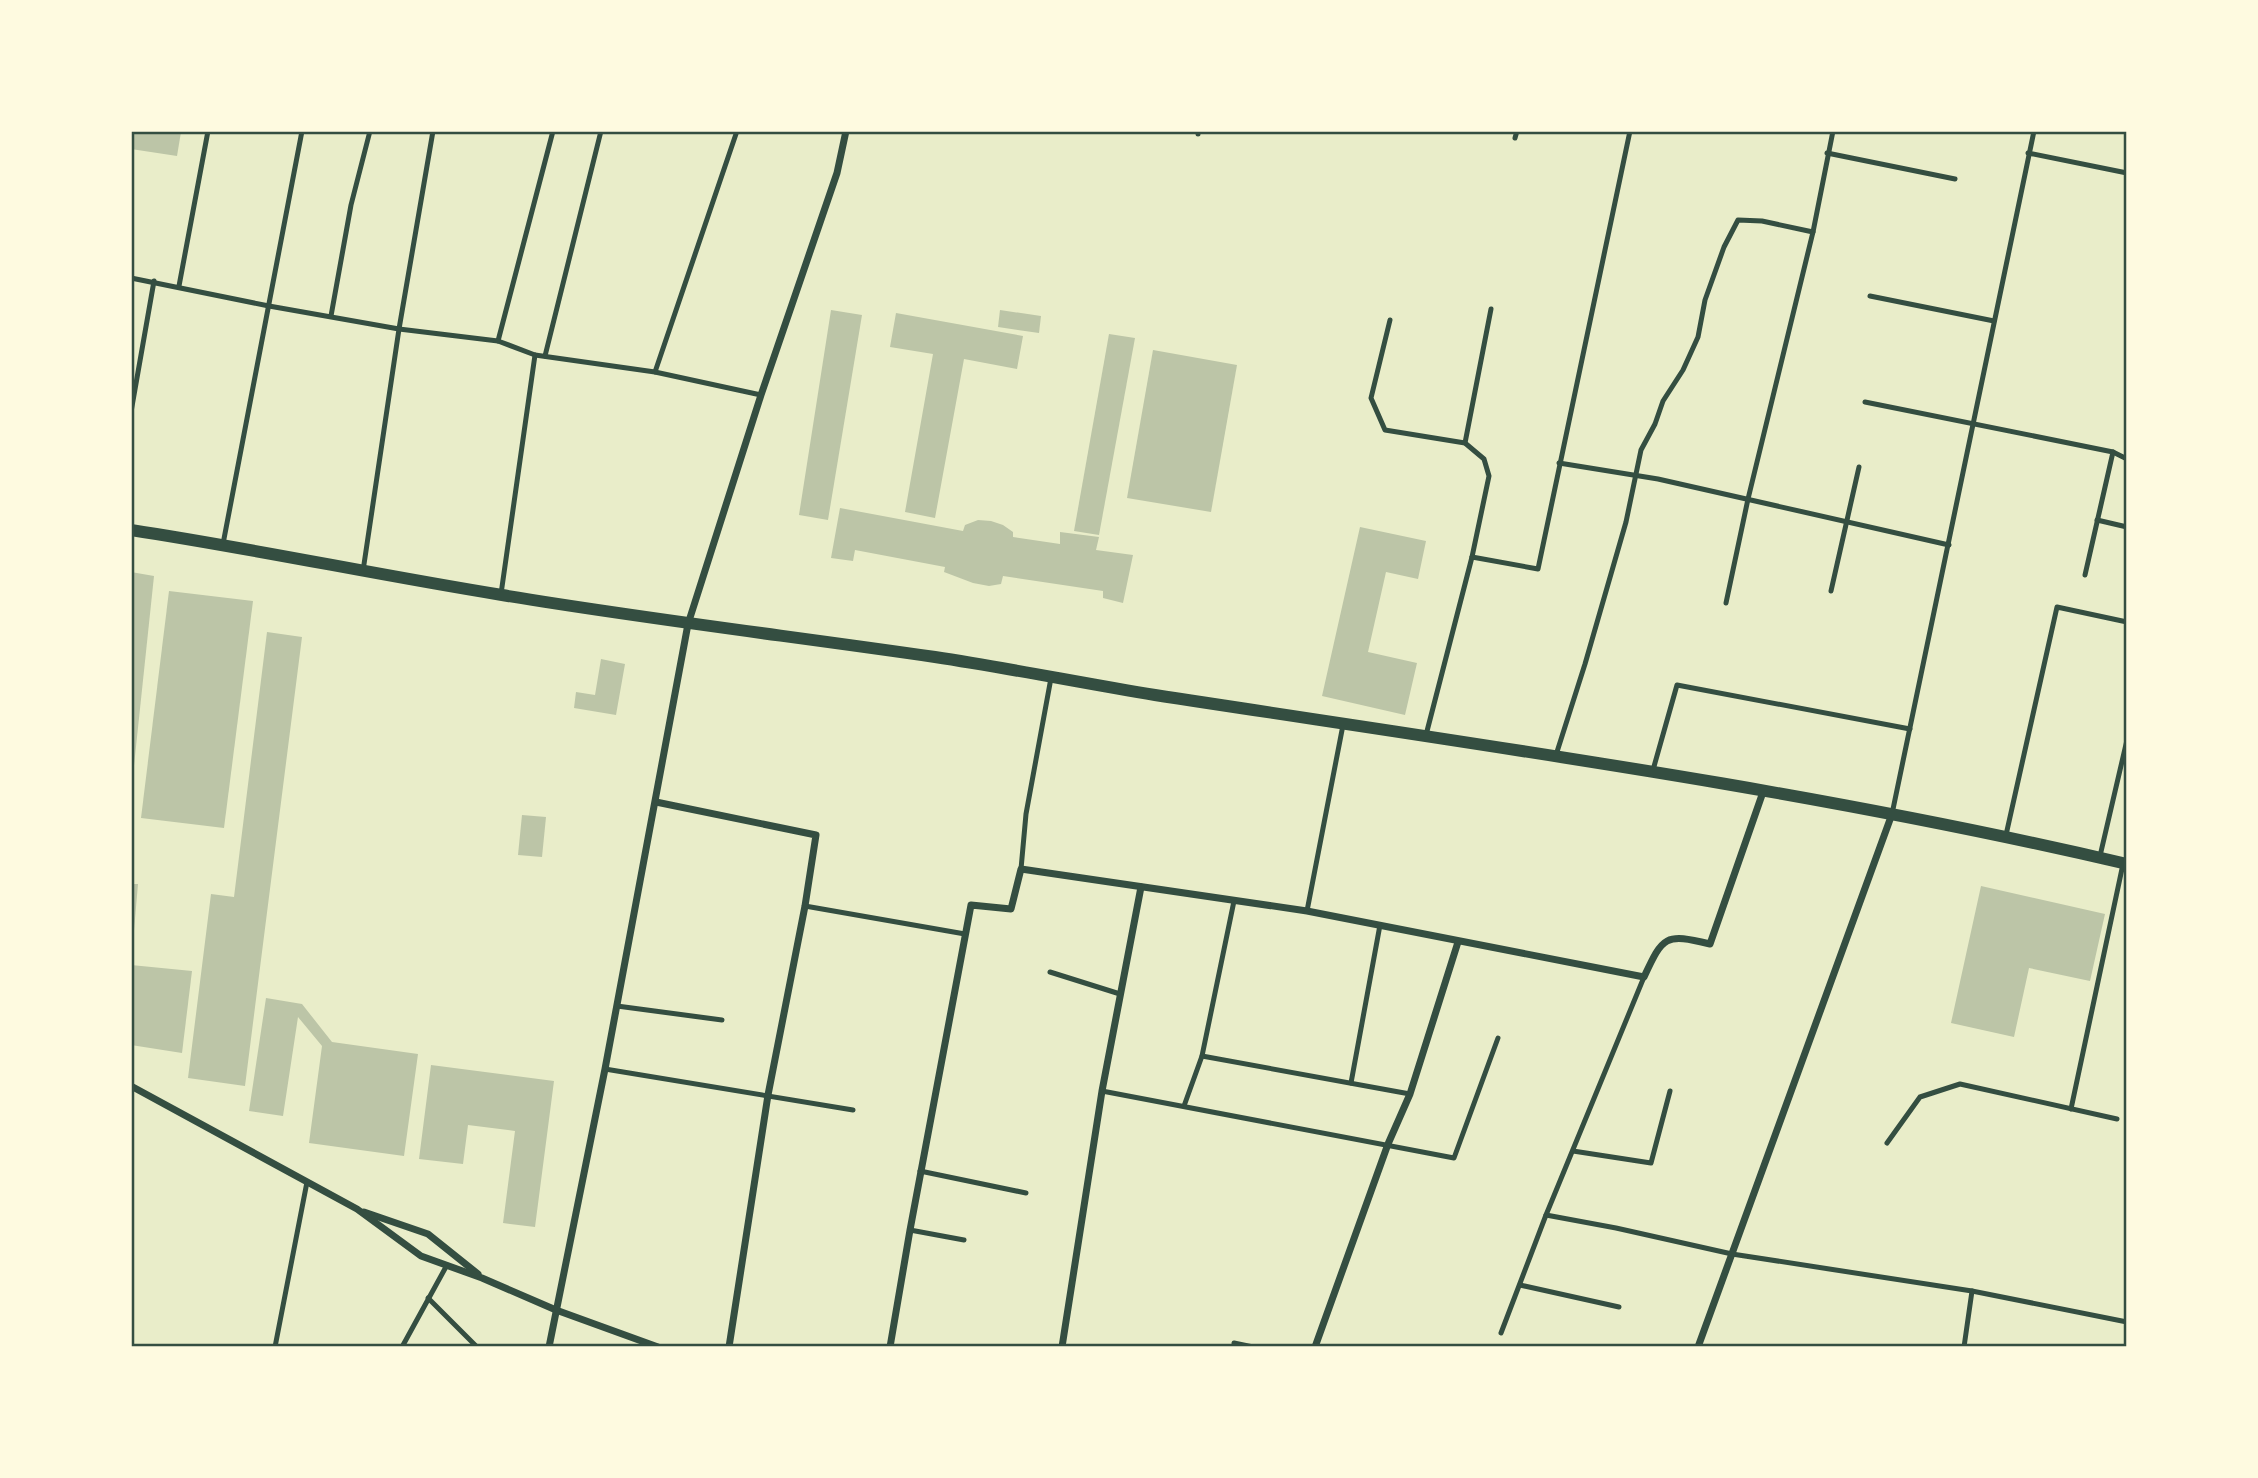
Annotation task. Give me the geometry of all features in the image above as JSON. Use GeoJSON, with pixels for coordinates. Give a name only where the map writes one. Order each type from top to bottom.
{"type":"FeatureCollection","features":[{"type":"Feature","properties":{"kind":"street"},"geometry":{"type":"LineString","coordinates":[[549,1347],[605,1069],[688,624],[761,395],[837,173],[846,131]]}},
{"type":"Feature","properties":{"kind":"street"},"geometry":{"type":"LineString","coordinates":[[131,530],[223,544],[500,595],[939,658],[1653,772],[2005,836],[2125,864]]}},
{"type":"Feature","properties":{"kind":"street"},"geometry":{"type":"LineString","coordinates":[[890,1347],[909,1230],[971,905],[1011,909],[1021,869],[1307,911],[1644,977],[1657,949],[1679,936],[1710,944],[1763,792]]}},
{"type":"Feature","properties":{"kind":"street"},"geometry":{"type":"LineString","coordinates":[[656,802],[816,835],[768,1095],[729,1347]]}},
{"type":"Feature","properties":{"kind":"street"},"geometry":{"type":"LineString","coordinates":[[1698,1347],[1892,814]]}},
{"type":"Feature","properties":{"kind":"street"},"geometry":{"type":"LineString","coordinates":[[1062,1347],[1102,1091],[1141,887]]}},
{"type":"Feature","properties":{"kind":"street"},"geometry":{"type":"LineString","coordinates":[[1315,1347],[1388,1144],[1410,1094],[1458,942]]}},
{"type":"Feature","properties":{"kind":"street"},"geometry":{"type":"LineString","coordinates":[[131,1086],[357,1209],[421,1256],[658,1347]]}},
{"type":"Feature","properties":{"kind":"street"},"geometry":{"type":"LineString","coordinates":[[357,1209],[428,1234],[482,1278]]}},
{"type":"Feature","properties":{"kind":"lane"},"geometry":{"type":"LineString","coordinates":[[179,286],[208,131]]}},
{"type":"Feature","properties":{"kind":"lane"},"geometry":{"type":"LineString","coordinates":[[223,544],[302,131]]}},
{"type":"Feature","properties":{"kind":"lane"},"geometry":{"type":"LineString","coordinates":[[331,316],[351,205],[370,131]]}},
{"type":"Feature","properties":{"kind":"lane"},"geometry":{"type":"LineString","coordinates":[[363,571],[399,328],[433,131]]}},
{"type":"Feature","properties":{"kind":"lane"},"geometry":{"type":"LineString","coordinates":[[498,341],[553,131]]}},
{"type":"Feature","properties":{"kind":"lane"},"geometry":{"type":"LineString","coordinates":[[545,356],[601,131]]}},
{"type":"Feature","properties":{"kind":"lane"},"geometry":{"type":"LineString","coordinates":[[655,372],[737,131]]}},
{"type":"Feature","properties":{"kind":"lane"},"geometry":{"type":"LineString","coordinates":[[1472,557],[1538,569],[1630,131]]}},
{"type":"Feature","properties":{"kind":"lane"},"geometry":{"type":"LineString","coordinates":[[1726,603],[1748,499],[1813,232],[1833,131]]}},
{"type":"Feature","properties":{"kind":"lane"},"geometry":{"type":"LineString","coordinates":[[1892,814],[2034,131]]}},
{"type":"Feature","properties":{"kind":"lane"},"geometry":{"type":"LineString","coordinates":[[1827,153],[1955,179]]}},
{"type":"Feature","properties":{"kind":"lane"},"geometry":{"type":"LineString","coordinates":[[2028,153],[2127,173]]}},
{"type":"Feature","properties":{"kind":"lane"},"geometry":{"type":"LineString","coordinates":[[1555,757],[1626,522],[1641,450],[1655,424],[1662,401],[1683,370],[1698,337],[1706,300],[1724,247],[1738,220],[1762,221],[1813,232]]}},
{"type":"Feature","properties":{"kind":"lane"},"geometry":{"type":"LineString","coordinates":[[131,278],[269,306],[399,328],[498,341],[536,355],[655,372],[761,395]]}},
{"type":"Feature","properties":{"kind":"lane"},"geometry":{"type":"LineString","coordinates":[[131,412],[154,281]]}},
{"type":"Feature","properties":{"kind":"lane"},"geometry":{"type":"LineString","coordinates":[[1870,296],[1994,321]]}},
{"type":"Feature","properties":{"kind":"lane"},"geometry":{"type":"LineString","coordinates":[[1465,443],[1491,309]]}},
{"type":"Feature","properties":{"kind":"lane"},"geometry":{"type":"LineString","coordinates":[[1390,320],[1371,398],[1385,430],[1465,443],[1484,459],[1489,476],[1472,557],[1426,734]]}},
{"type":"Feature","properties":{"kind":"lane"},"geometry":{"type":"LineString","coordinates":[[500,595],[536,355]]}},
{"type":"Feature","properties":{"kind":"lane"},"geometry":{"type":"LineString","coordinates":[[1865,402],[2113,452],[2127,459]]}},
{"type":"Feature","properties":{"kind":"lane"},"geometry":{"type":"LineString","coordinates":[[2085,575],[2113,452]]}},
{"type":"Feature","properties":{"kind":"lane"},"geometry":{"type":"LineString","coordinates":[[1559,463],[1748,499],[1949,545]]}},
{"type":"Feature","properties":{"kind":"lane"},"geometry":{"type":"LineString","coordinates":[[1831,591],[1859,467]]}},
{"type":"Feature","properties":{"kind":"lane"},"geometry":{"type":"LineString","coordinates":[[2097,520],[2127,527]]}},
{"type":"Feature","properties":{"kind":"lane"},"geometry":{"type":"LineString","coordinates":[[2005,836],[2057,607],[2127,622]]}},
{"type":"Feature","properties":{"kind":"lane"},"geometry":{"type":"LineString","coordinates":[[1021,869],[1026,814],[1051,678]]}},
{"type":"Feature","properties":{"kind":"lane"},"geometry":{"type":"LineString","coordinates":[[1653,772],[1677,685],[1910,729]]}},
{"type":"Feature","properties":{"kind":"lane"},"geometry":{"type":"LineString","coordinates":[[1307,911],[1343,724]]}},
{"type":"Feature","properties":{"kind":"lane"},"geometry":{"type":"LineString","coordinates":[[2100,858],[2127,740]]}},
{"type":"Feature","properties":{"kind":"lane"},"geometry":{"type":"LineString","coordinates":[[2071,1109],[2125,864]]}},
{"type":"Feature","properties":{"kind":"lane"},"geometry":{"type":"LineString","coordinates":[[1184,1106],[1202,1056],[1234,901]]}},
{"type":"Feature","properties":{"kind":"lane"},"geometry":{"type":"LineString","coordinates":[[805,906],[965,934]]}},
{"type":"Feature","properties":{"kind":"lane"},"geometry":{"type":"LineString","coordinates":[[1351,1083],[1380,925]]}},
{"type":"Feature","properties":{"kind":"lane"},"geometry":{"type":"LineString","coordinates":[[1050,972],[1120,994]]}},
{"type":"Feature","properties":{"kind":"lane"},"geometry":{"type":"LineString","coordinates":[[1501,1333],[1546,1215],[1644,977]]}},
{"type":"Feature","properties":{"kind":"lane"},"geometry":{"type":"LineString","coordinates":[[617,1006],[722,1020]]}},
{"type":"Feature","properties":{"kind":"lane"},"geometry":{"type":"LineString","coordinates":[[1102,1091],[1454,1158],[1498,1038]]}},
{"type":"Feature","properties":{"kind":"lane"},"geometry":{"type":"LineString","coordinates":[[1202,1056],[1410,1094]]}},
{"type":"Feature","properties":{"kind":"lane"},"geometry":{"type":"LineString","coordinates":[[605,1069],[853,1110]]}},
{"type":"Feature","properties":{"kind":"lane"},"geometry":{"type":"LineString","coordinates":[[1887,1143],[1920,1097],[1959,1084],[2117,1119]]}},
{"type":"Feature","properties":{"kind":"lane"},"geometry":{"type":"LineString","coordinates":[[1573,1151],[1651,1163],[1670,1091]]}},
{"type":"Feature","properties":{"kind":"lane"},"geometry":{"type":"LineString","coordinates":[[920,1171],[1026,1193]]}},
{"type":"Feature","properties":{"kind":"lane"},"geometry":{"type":"LineString","coordinates":[[275,1347],[307,1182]]}},
{"type":"Feature","properties":{"kind":"lane"},"geometry":{"type":"LineString","coordinates":[[1546,1215],[1616,1227],[1732,1254],[1972,1291],[2127,1322]]}},
{"type":"Feature","properties":{"kind":"lane"},"geometry":{"type":"LineString","coordinates":[[909,1230],[964,1240]]}},
{"type":"Feature","properties":{"kind":"lane"},"geometry":{"type":"LineString","coordinates":[[402,1347],[447,1265]]}},
{"type":"Feature","properties":{"kind":"lane"},"geometry":{"type":"LineString","coordinates":[[1521,1285],[1619,1307]]}},
{"type":"Feature","properties":{"kind":"lane"},"geometry":{"type":"LineString","coordinates":[[1964,1347],[1972,1291]]}},
{"type":"Feature","properties":{"kind":"lane"},"geometry":{"type":"LineString","coordinates":[[428,1298],[477,1347]]}},
{"type":"Feature","properties":{"kind":"lane"},"geometry":{"type":"LineString","coordinates":[[1234,1343],[1253,1347]]}},
{"type":"Feature","properties":{"kind":"building"},"geometry":{"type":"Polygon","coordinates":[[[131,131],[181,132],[177,156],[131,149],[131,131]]]}},
{"type":"Feature","properties":{"kind":"building"},"geometry":{"type":"Polygon","coordinates":[[[831,310],[862,315],[828,520],[799,515],[831,310]]]}},
{"type":"Feature","properties":{"kind":"building"},"geometry":{"type":"Polygon","coordinates":[[[1000,310],[1041,316],[1039,333],[998,327],[1000,310]]]}},
{"type":"Feature","properties":{"kind":"building"},"geometry":{"type":"Polygon","coordinates":[[[896,313],[1023,336],[1017,369],[964,359],[935,518],[905,512],[933,354],[890,347],[896,313]]]}},
{"type":"Feature","properties":{"kind":"building"},"geometry":{"type":"Polygon","coordinates":[[[1109,334],[1135,338],[1099,535],[1074,531],[1109,334]]]}},
{"type":"Feature","properties":{"kind":"building"},"geometry":{"type":"Polygon","coordinates":[[[1153,350],[1237,365],[1211,512],[1127,498],[1153,350]]]}},
{"type":"Feature","properties":{"kind":"building"},"geometry":{"type":"Polygon","coordinates":[[[840,508],[963,531],[965,525],[978,520],[991,521],[1013,532],[1013,537],[1060,544],[1060,532],[1099,537],[1096,550],[1133,555],[1123,603],[1103,598],[1103,591],[1003,576],[1001,584],[989,586],[973,583],[944,572],[945,567],[855,550],[853,561],[831,558],[840,508]]]}},
{"type":"Feature","properties":{"kind":"building"},"geometry":{"type":"Polygon","coordinates":[[[1360,527],[1426,541],[1418,579],[1386,572],[1368,652],[1417,663],[1405,715],[1322,696],[1360,527]]]}},
{"type":"Feature","properties":{"kind":"building"},"geometry":{"type":"Polygon","coordinates":[[[131,572],[154,576],[133,775],[131,775],[131,572]]]}},
{"type":"Feature","properties":{"kind":"building"},"geometry":{"type":"Polygon","coordinates":[[[169,591],[253,601],[224,828],[141,818],[169,591]]]}},
{"type":"Feature","properties":{"kind":"building"},"geometry":{"type":"Polygon","coordinates":[[[267,632],[302,637],[245,1086],[188,1078],[211,894],[234,897],[267,632]]]}},
{"type":"Feature","properties":{"kind":"building"},"geometry":{"type":"Polygon","coordinates":[[[601,659],[625,664],[616,715],[574,708],[576,692],[595,695],[601,659]]]}},
{"type":"Feature","properties":{"kind":"building"},"geometry":{"type":"Polygon","coordinates":[[[522,815],[546,817],[542,857],[518,855],[522,815]]]}},
{"type":"Feature","properties":{"kind":"building"},"geometry":{"type":"Polygon","coordinates":[[[131,884],[138,884],[133,942],[131,942],[131,884]]]}},
{"type":"Feature","properties":{"kind":"building"},"geometry":{"type":"Polygon","coordinates":[[[1981,886],[2105,914],[2090,981],[2029,968],[2014,1037],[1951,1023],[1981,886]]]}},
{"type":"Feature","properties":{"kind":"building"},"geometry":{"type":"Polygon","coordinates":[[[131,965],[192,971],[182,1053],[131,1045],[131,965]]]}},
{"type":"Feature","properties":{"kind":"building"},"geometry":{"type":"Polygon","coordinates":[[[266,998],[302,1004],[332,1042],[418,1054],[404,1156],[309,1143],[322,1046],[298,1017],[283,1116],[249,1111],[266,998]]]}},
{"type":"Feature","properties":{"kind":"building"},"geometry":{"type":"Polygon","coordinates":[[[431,1065],[554,1081],[535,1227],[503,1223],[515,1131],[468,1125],[463,1164],[419,1159],[431,1065]]]}}]}
